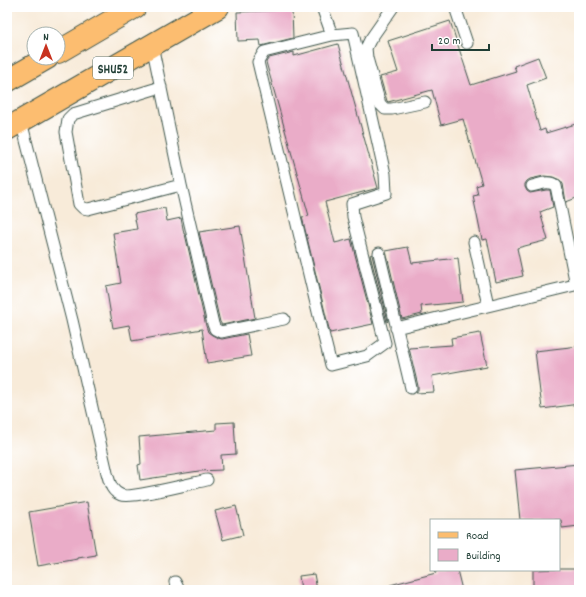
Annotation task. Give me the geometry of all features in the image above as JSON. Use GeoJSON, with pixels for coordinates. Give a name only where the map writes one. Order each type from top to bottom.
{"type":"FeatureCollection","features":[{"type":"Feature","properties":{"kind":"main road"},"geometry":{"type":"LineString","coordinates":[[66,47],[135,7]]}},
{"type":"Feature","properties":{"kind":"main road","name":"SHU52"},"geometry":{"type":"LineString","coordinates":[[14,125],[218,7]]}},
{"type":"Feature","properties":{"kind":"main road"},"geometry":{"type":"LineString","coordinates":[[7,81],[33,66]]}},
{"type":"Feature","properties":{"kind":"lane"},"geometry":{"type":"LineString","coordinates":[[322,7],[332,35]]}},
{"type":"Feature","properties":{"kind":"lane"},"geometry":{"type":"LineString","coordinates":[[393,7],[366,48],[367,58],[380,104],[385,109],[392,109],[425,102]]}},
{"type":"Feature","properties":{"kind":"lane"},"geometry":{"type":"LineString","coordinates":[[456,7],[467,43]]}},
{"type":"Feature","properties":{"kind":"lane"},"geometry":{"type":"LineString","coordinates":[[353,34],[385,174],[386,193],[352,204],[353,217],[385,342],[367,356],[331,365],[258,62],[264,52],[332,35],[353,34]]}},
{"type":"Feature","properties":{"kind":"lane"},"geometry":{"type":"LineString","coordinates":[[152,45],[181,185],[215,330],[221,332],[284,319]]}},
{"type":"Feature","properties":{"kind":"lane"},"geometry":{"type":"LineString","coordinates":[[161,87],[73,114],[68,119],[66,132],[79,204],[83,208],[88,209],[181,185]]}},
{"type":"Feature","properties":{"kind":"lane"},"geometry":{"type":"LineString","coordinates":[[14,125],[72,320],[112,489],[122,496],[140,494],[207,480]]}},
{"type":"Feature","properties":{"kind":"lane"},"geometry":{"type":"LineString","coordinates":[[396,328],[578,284],[556,186],[553,183],[548,182],[532,186]]}},
{"type":"Feature","properties":{"kind":"lane"},"geometry":{"type":"LineString","coordinates":[[474,242],[488,305]]}},
{"type":"Feature","properties":{"kind":"lane"},"geometry":{"type":"LineString","coordinates":[[379,253],[411,388]]}},
{"type":"Feature","properties":{"kind":"building"},"geometry":{"type":"Polygon","coordinates":[[[292,10],[293,38],[261,46],[260,40],[238,41],[237,12],[292,10]]]}},
{"type":"Feature","properties":{"kind":"building"},"geometry":{"type":"Polygon","coordinates":[[[450,21],[471,85],[516,71],[514,66],[538,57],[546,78],[527,85],[540,131],[545,129],[546,133],[579,123],[579,197],[566,202],[563,184],[560,180],[553,177],[544,176],[530,179],[525,184],[527,191],[530,193],[550,190],[553,207],[540,212],[548,240],[517,248],[523,276],[496,282],[487,239],[482,240],[473,196],[478,195],[476,186],[482,184],[463,119],[441,125],[432,90],[388,102],[380,77],[398,72],[388,41],[450,21]]]}},
{"type":"Feature","properties":{"kind":"building"},"geometry":{"type":"Polygon","coordinates":[[[338,44],[378,188],[325,202],[335,243],[351,239],[373,324],[330,333],[302,217],[309,216],[266,62],[269,58],[294,52],[294,56],[338,44]]]}},
{"type":"Feature","properties":{"kind":"building"},"geometry":{"type":"Polygon","coordinates":[[[165,208],[167,221],[181,218],[208,332],[222,339],[247,334],[251,356],[207,363],[202,329],[132,341],[129,325],[113,328],[106,286],[121,283],[113,233],[137,229],[134,214],[165,208]]]}},
{"type":"Feature","properties":{"kind":"building"},"geometry":{"type":"Polygon","coordinates":[[[240,226],[255,318],[222,325],[220,322],[199,232],[240,226]]]}},
{"type":"Feature","properties":{"kind":"building"},"geometry":{"type":"Polygon","coordinates":[[[408,247],[412,263],[458,258],[463,302],[421,306],[422,314],[402,319],[386,251],[408,247]]]}},
{"type":"Feature","properties":{"kind":"building"},"geometry":{"type":"Polygon","coordinates":[[[372,254],[388,321],[387,322],[370,255],[372,254]]]}},
{"type":"Feature","properties":{"kind":"building"},"geometry":{"type":"Polygon","coordinates":[[[480,333],[487,366],[432,376],[434,392],[416,393],[418,386],[409,348],[452,345],[451,338],[480,333]]]}},
{"type":"Feature","properties":{"kind":"building"},"geometry":{"type":"Polygon","coordinates":[[[579,346],[579,404],[542,409],[535,351],[579,346]]]}},
{"type":"Feature","properties":{"kind":"building"},"geometry":{"type":"Polygon","coordinates":[[[234,422],[236,454],[221,455],[222,470],[199,471],[140,480],[138,465],[141,464],[139,437],[216,430],[216,423],[234,422]]]}},
{"type":"Feature","properties":{"kind":"building"},"geometry":{"type":"Polygon","coordinates":[[[579,464],[579,526],[562,528],[560,519],[520,519],[515,470],[579,464]]]}},
{"type":"Feature","properties":{"kind":"building"},"geometry":{"type":"Polygon","coordinates":[[[87,502],[96,555],[38,566],[29,512],[87,502]]]}},
{"type":"Feature","properties":{"kind":"building"},"geometry":{"type":"Polygon","coordinates":[[[236,506],[243,535],[223,540],[215,511],[236,506]]]}},
{"type":"Feature","properties":{"kind":"building"},"geometry":{"type":"Polygon","coordinates":[[[579,569],[579,590],[533,590],[533,571],[579,569]]]}},
{"type":"Feature","properties":{"kind":"building"},"geometry":{"type":"Polygon","coordinates":[[[435,571],[457,571],[462,590],[391,590],[390,585],[436,573],[435,571]]]}},
{"type":"Feature","properties":{"kind":"building"},"geometry":{"type":"Polygon","coordinates":[[[314,574],[317,590],[301,590],[299,576],[314,574]]]}}]}
